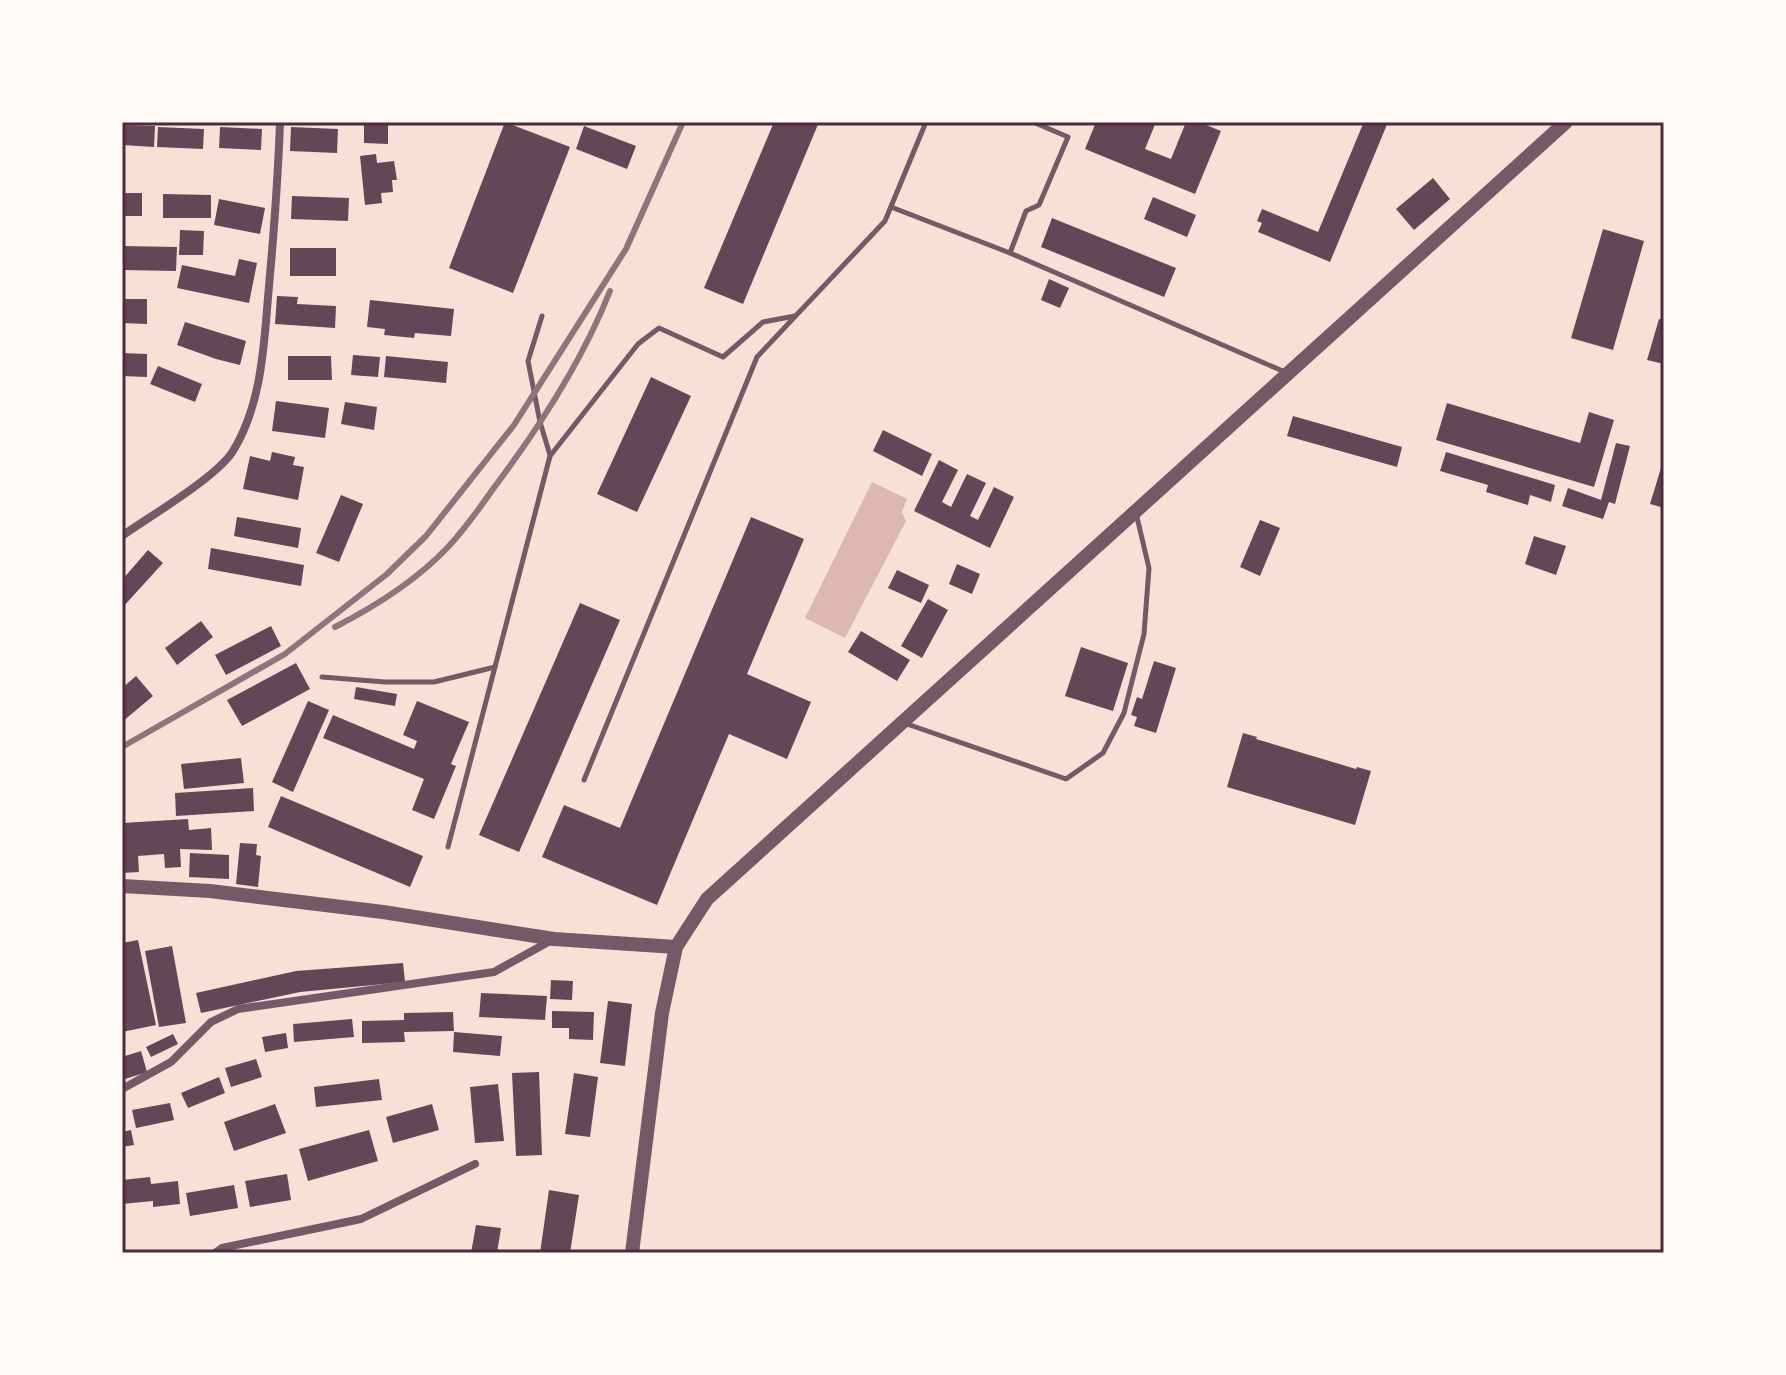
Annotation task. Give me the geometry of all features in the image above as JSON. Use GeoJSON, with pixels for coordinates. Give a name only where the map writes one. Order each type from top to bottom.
{"type":"FeatureCollection","features":[{"type":"Feature","properties":{"kind":"street"},"geometry":{"type":"LineString","coordinates":[[122,536],[200,482],[232,453],[244,429],[258,390],[265,331],[278,192],[280,122]]}},
{"type":"Feature","properties":{"kind":"street"},"geometry":{"type":"LineString","coordinates":[[632,1253],[662,1013],[676,947],[707,899],[1566,122]]}},
{"type":"Feature","properties":{"kind":"street"},"geometry":{"type":"LineString","coordinates":[[122,886],[210,891],[383,912],[554,939],[676,947]]}},
{"type":"Feature","properties":{"kind":"street"},"geometry":{"type":"LineString","coordinates":[[122,1089],[171,1062],[211,1022],[238,1009],[494,972],[554,939]]}},
{"type":"Feature","properties":{"kind":"street"},"geometry":{"type":"LineString","coordinates":[[215,1253],[222,1248],[361,1219],[475,1164]]}},
{"type":"Feature","properties":{"kind":"lane"},"geometry":{"type":"LineString","coordinates":[[584,780],[757,357],[885,221],[926,122]]}},
{"type":"Feature","properties":{"kind":"lane"},"geometry":{"type":"LineString","coordinates":[[1010,253],[1026,211],[1039,205],[1068,137],[1033,122]]}},
{"type":"Feature","properties":{"kind":"lane"},"geometry":{"type":"LineString","coordinates":[[891,207],[1010,253],[1288,373]]}},
{"type":"Feature","properties":{"kind":"lane"},"geometry":{"type":"LineString","coordinates":[[542,316],[528,361],[550,456]]}},
{"type":"Feature","properties":{"kind":"lane"},"geometry":{"type":"LineString","coordinates":[[448,847],[550,456],[638,344],[659,328],[723,357],[763,322],[796,316]]}},
{"type":"Feature","properties":{"kind":"lane"},"geometry":{"type":"LineString","coordinates":[[903,722],[1066,779],[1103,753],[1124,713],[1144,634],[1149,568],[1136,512]]}},
{"type":"Feature","properties":{"kind":"lane"},"geometry":{"type":"LineString","coordinates":[[322,677],[434,682],[495,667]]}},
{"type":"Feature","properties":{"kind":"shaded area"},"geometry":{"type":"Polygon","coordinates":[[[872,482],[907,499],[902,512],[906,521],[845,638],[805,618],[872,482]]]}},
{"type":"Feature","properties":{"kind":"building"},"geometry":{"type":"Polygon","coordinates":[[[364,122],[388,122],[388,144],[364,143],[364,122]]]}},
{"type":"Feature","properties":{"kind":"building"},"geometry":{"type":"Polygon","coordinates":[[[505,122],[570,147],[513,293],[449,268],[505,122]]]}},
{"type":"Feature","properties":{"kind":"building"},"geometry":{"type":"Polygon","coordinates":[[[774,122],[819,122],[743,304],[704,288],[774,122]]]}},
{"type":"Feature","properties":{"kind":"building"},"geometry":{"type":"Polygon","coordinates":[[[1096,122],[1156,122],[1145,149],[1171,159],[1186,122],[1199,122],[1221,131],[1195,194],[1085,149],[1096,122]]]}},
{"type":"Feature","properties":{"kind":"building"},"geometry":{"type":"Polygon","coordinates":[[[1357,122],[1388,122],[1330,262],[1258,232],[1262,223],[1257,221],[1262,209],[1318,232],[1363,124],[1357,122]]]}},
{"type":"Feature","properties":{"kind":"building"},"geometry":{"type":"Polygon","coordinates":[[[122,125],[155,126],[154,147],[122,145],[122,125]]]}},
{"type":"Feature","properties":{"kind":"building"},"geometry":{"type":"Polygon","coordinates":[[[584,126],[636,146],[627,169],[576,149],[584,126]]]}},
{"type":"Feature","properties":{"kind":"building"},"geometry":{"type":"Polygon","coordinates":[[[158,127],[204,129],[203,149],[157,147],[158,127]]]}},
{"type":"Feature","properties":{"kind":"building"},"geometry":{"type":"Polygon","coordinates":[[[220,127],[262,129],[261,150],[219,148],[220,127]]]}},
{"type":"Feature","properties":{"kind":"building"},"geometry":{"type":"Polygon","coordinates":[[[291,127],[338,129],[337,153],[290,151],[291,127]]]}},
{"type":"Feature","properties":{"kind":"building"},"geometry":{"type":"Polygon","coordinates":[[[376,154],[377,163],[394,161],[397,180],[392,180],[393,192],[381,193],[382,203],[365,205],[360,156],[376,154]]]}},
{"type":"Feature","properties":{"kind":"building"},"geometry":{"type":"Polygon","coordinates":[[[1433,178],[1450,199],[1414,230],[1396,209],[1433,178]]]}},
{"type":"Feature","properties":{"kind":"building"},"geometry":{"type":"Polygon","coordinates":[[[122,193],[142,193],[142,216],[122,216],[122,193]]]}},
{"type":"Feature","properties":{"kind":"building"},"geometry":{"type":"Polygon","coordinates":[[[163,194],[211,195],[211,218],[163,218],[163,194]]]}},
{"type":"Feature","properties":{"kind":"building"},"geometry":{"type":"Polygon","coordinates":[[[292,196],[349,198],[348,221],[291,219],[292,196]]]}},
{"type":"Feature","properties":{"kind":"building"},"geometry":{"type":"Polygon","coordinates":[[[1153,197],[1196,215],[1187,237],[1144,219],[1153,197]]]}},
{"type":"Feature","properties":{"kind":"building"},"geometry":{"type":"Polygon","coordinates":[[[219,199],[265,208],[260,234],[214,225],[219,199]]]}},
{"type":"Feature","properties":{"kind":"building"},"geometry":{"type":"Polygon","coordinates":[[[1052,218],[1176,268],[1164,297],[1041,247],[1052,218]]]}},
{"type":"Feature","properties":{"kind":"building"},"geometry":{"type":"Polygon","coordinates":[[[1603,229],[1644,241],[1613,350],[1571,338],[1603,229]]]}},
{"type":"Feature","properties":{"kind":"building"},"geometry":{"type":"Polygon","coordinates":[[[180,230],[204,231],[203,255],[179,255],[180,230]]]}},
{"type":"Feature","properties":{"kind":"building"},"geometry":{"type":"Polygon","coordinates":[[[122,246],[177,247],[176,271],[122,270],[122,246]]]}},
{"type":"Feature","properties":{"kind":"building"},"geometry":{"type":"Polygon","coordinates":[[[290,248],[336,248],[336,276],[290,276],[290,248]]]}},
{"type":"Feature","properties":{"kind":"building"},"geometry":{"type":"Polygon","coordinates":[[[239,259],[257,263],[249,303],[177,288],[182,265],[235,276],[239,259]]]}},
{"type":"Feature","properties":{"kind":"building"},"geometry":{"type":"Polygon","coordinates":[[[1049,279],[1069,288],[1060,308],[1041,300],[1049,279]]]}},
{"type":"Feature","properties":{"kind":"building"},"geometry":{"type":"Polygon","coordinates":[[[277,296],[298,297],[297,304],[336,306],[335,328],[275,324],[277,296]]]}},
{"type":"Feature","properties":{"kind":"building"},"geometry":{"type":"Polygon","coordinates":[[[122,299],[147,299],[147,324],[122,323],[122,299]]]}},
{"type":"Feature","properties":{"kind":"building"},"geometry":{"type":"Polygon","coordinates":[[[370,300],[454,309],[451,336],[415,333],[414,338],[384,335],[385,329],[367,327],[370,300]]]}},
{"type":"Feature","properties":{"kind":"building"},"geometry":{"type":"Polygon","coordinates":[[[1659,319],[1664,320],[1664,364],[1647,360],[1659,319]]]}},
{"type":"Feature","properties":{"kind":"building"},"geometry":{"type":"Polygon","coordinates":[[[185,322],[246,341],[240,365],[177,345],[185,322]]]}},
{"type":"Feature","properties":{"kind":"building"},"geometry":{"type":"Polygon","coordinates":[[[122,353],[147,354],[147,377],[122,376],[122,353]]]}},
{"type":"Feature","properties":{"kind":"building"},"geometry":{"type":"Polygon","coordinates":[[[353,355],[380,357],[378,377],[351,375],[353,355]]]}},
{"type":"Feature","properties":{"kind":"building"},"geometry":{"type":"Polygon","coordinates":[[[288,356],[331,356],[332,380],[288,380],[288,356]]]}},
{"type":"Feature","properties":{"kind":"building"},"geometry":{"type":"Polygon","coordinates":[[[386,356],[448,362],[446,383],[384,377],[386,356]]]}},
{"type":"Feature","properties":{"kind":"building"},"geometry":{"type":"Polygon","coordinates":[[[158,366],[202,384],[195,402],[150,384],[158,366]]]}},
{"type":"Feature","properties":{"kind":"building"},"geometry":{"type":"Polygon","coordinates":[[[651,377],[691,396],[637,512],[597,494],[651,377]]]}},
{"type":"Feature","properties":{"kind":"building"},"geometry":{"type":"Polygon","coordinates":[[[276,401],[329,408],[325,438],[272,431],[276,401]]]}},
{"type":"Feature","properties":{"kind":"building"},"geometry":{"type":"Polygon","coordinates":[[[345,402],[377,407],[374,430],[341,424],[345,402]]]}},
{"type":"Feature","properties":{"kind":"building"},"geometry":{"type":"Polygon","coordinates":[[[1447,403],[1580,443],[1589,412],[1614,420],[1594,487],[1436,440],[1447,403]]]}},
{"type":"Feature","properties":{"kind":"building"},"geometry":{"type":"Polygon","coordinates":[[[1293,416],[1402,447],[1397,467],[1287,436],[1293,416]]]}},
{"type":"Feature","properties":{"kind":"building"},"geometry":{"type":"Polygon","coordinates":[[[883,430],[932,454],[922,476],[873,451],[883,430]]]}},
{"type":"Feature","properties":{"kind":"building"},"geometry":{"type":"Polygon","coordinates":[[[1616,443],[1630,446],[1615,504],[1609,502],[1603,519],[1562,506],[1568,488],[1601,500],[1616,443]]]}},
{"type":"Feature","properties":{"kind":"building"},"geometry":{"type":"Polygon","coordinates":[[[272,452],[295,457],[293,465],[304,467],[298,500],[243,489],[250,456],[270,461],[272,452]]]}},
{"type":"Feature","properties":{"kind":"building"},"geometry":{"type":"Polygon","coordinates":[[[1446,452],[1555,485],[1551,502],[1530,495],[1528,505],[1486,492],[1488,485],[1440,471],[1446,452]]]}},
{"type":"Feature","properties":{"kind":"building"},"geometry":{"type":"Polygon","coordinates":[[[1664,458],[1664,508],[1650,504],[1664,458]]]}},
{"type":"Feature","properties":{"kind":"building"},"geometry":{"type":"Polygon","coordinates":[[[939,460],[958,470],[942,502],[951,507],[967,474],[986,483],[970,516],[978,520],[994,487],[1014,497],[990,548],[914,511],[939,460]]]}},
{"type":"Feature","properties":{"kind":"building"},"geometry":{"type":"Polygon","coordinates":[[[341,495],[363,504],[339,562],[316,553],[341,495]]]}},
{"type":"Feature","properties":{"kind":"building"},"geometry":{"type":"Polygon","coordinates":[[[237,517],[301,528],[298,548],[234,536],[237,517]]]}},
{"type":"Feature","properties":{"kind":"building"},"geometry":{"type":"Polygon","coordinates":[[[751,517],[804,539],[747,674],[811,702],[787,759],[729,734],[657,905],[542,857],[564,805],[620,828],[751,517]]]}},
{"type":"Feature","properties":{"kind":"building"},"geometry":{"type":"Polygon","coordinates":[[[1260,520],[1280,528],[1260,576],[1240,567],[1260,520]]]}},
{"type":"Feature","properties":{"kind":"building"},"geometry":{"type":"Polygon","coordinates":[[[1534,536],[1566,546],[1556,575],[1525,564],[1534,536]]]}},
{"type":"Feature","properties":{"kind":"building"},"geometry":{"type":"Polygon","coordinates":[[[211,548],[304,565],[301,586],[208,569],[211,548]]]}},
{"type":"Feature","properties":{"kind":"building"},"geometry":{"type":"Polygon","coordinates":[[[148,550],[163,563],[122,608],[122,580],[148,550]]]}},
{"type":"Feature","properties":{"kind":"building"},"geometry":{"type":"Polygon","coordinates":[[[957,564],[980,574],[972,594],[949,584],[957,564]]]}},
{"type":"Feature","properties":{"kind":"building"},"geometry":{"type":"Polygon","coordinates":[[[897,570],[929,585],[921,603],[888,588],[897,570]]]}},
{"type":"Feature","properties":{"kind":"building"},"geometry":{"type":"Polygon","coordinates":[[[928,599],[948,610],[922,658],[901,646],[928,599]]]}},
{"type":"Feature","properties":{"kind":"building"},"geometry":{"type":"Polygon","coordinates":[[[580,603],[620,620],[519,852],[479,835],[580,603]]]}},
{"type":"Feature","properties":{"kind":"building"},"geometry":{"type":"Polygon","coordinates":[[[201,621],[213,637],[177,665],[165,648],[201,621]]]}},
{"type":"Feature","properties":{"kind":"building"},"geometry":{"type":"Polygon","coordinates":[[[271,626],[281,646],[226,675],[215,655],[271,626]]]}},
{"type":"Feature","properties":{"kind":"building"},"geometry":{"type":"Polygon","coordinates":[[[861,631],[910,660],[897,681],[848,652],[861,631]]]}},
{"type":"Feature","properties":{"kind":"building"},"geometry":{"type":"Polygon","coordinates":[[[1081,647],[1128,663],[1113,711],[1065,696],[1081,647]]]}},
{"type":"Feature","properties":{"kind":"building"},"geometry":{"type":"Polygon","coordinates":[[[1154,661],[1176,668],[1156,733],[1134,726],[1137,717],[1131,715],[1137,697],[1142,699],[1154,661]]]}},
{"type":"Feature","properties":{"kind":"building"},"geometry":{"type":"Polygon","coordinates":[[[296,663],[310,689],[242,726],[227,700],[296,663]]]}},
{"type":"Feature","properties":{"kind":"building"},"geometry":{"type":"Polygon","coordinates":[[[136,676],[153,696],[122,722],[122,688],[136,676]]]}},
{"type":"Feature","properties":{"kind":"building"},"geometry":{"type":"Polygon","coordinates":[[[356,687],[397,694],[395,706],[354,699],[356,687]]]}},
{"type":"Feature","properties":{"kind":"building"},"geometry":{"type":"Polygon","coordinates":[[[308,701],[329,710],[293,792],[272,782],[308,701]]]}},
{"type":"Feature","properties":{"kind":"building"},"geometry":{"type":"Polygon","coordinates":[[[417,701],[469,722],[451,764],[456,766],[434,819],[412,810],[424,779],[323,738],[333,715],[414,749],[417,741],[403,735],[417,701]]]}},
{"type":"Feature","properties":{"kind":"building"},"geometry":{"type":"Polygon","coordinates":[[[1243,733],[1371,771],[1355,825],[1227,787],[1243,733]]]}},
{"type":"Feature","properties":{"kind":"building"},"geometry":{"type":"Polygon","coordinates":[[[241,758],[244,783],[184,789],[181,764],[241,758]]]}},
{"type":"Feature","properties":{"kind":"building"},"geometry":{"type":"Polygon","coordinates":[[[253,788],[254,811],[176,816],[175,793],[253,788]]]}},
{"type":"Feature","properties":{"kind":"building"},"geometry":{"type":"Polygon","coordinates":[[[281,796],[423,856],[410,887],[268,827],[281,796]]]}},
{"type":"Feature","properties":{"kind":"building"},"geometry":{"type":"Polygon","coordinates":[[[188,819],[189,830],[211,828],[212,850],[180,849],[181,867],[165,868],[164,854],[138,856],[139,872],[123,873],[122,823],[188,819]]]}},
{"type":"Feature","properties":{"kind":"building"},"geometry":{"type":"Polygon","coordinates":[[[240,843],[257,844],[256,855],[261,856],[258,887],[236,884],[240,843]]]}},
{"type":"Feature","properties":{"kind":"building"},"geometry":{"type":"Polygon","coordinates":[[[190,853],[229,855],[229,879],[189,877],[190,853]]]}},
{"type":"Feature","properties":{"kind":"building"},"geometry":{"type":"Polygon","coordinates":[[[138,940],[156,1025],[122,1032],[122,943],[138,940]]]}},
{"type":"Feature","properties":{"kind":"building"},"geometry":{"type":"Polygon","coordinates":[[[172,946],[186,1023],[159,1027],[145,951],[172,946]]]}},
{"type":"Feature","properties":{"kind":"building"},"geometry":{"type":"Polygon","coordinates":[[[403,963],[405,982],[300,992],[201,1013],[196,993],[296,971],[403,963]]]}},
{"type":"Feature","properties":{"kind":"building"},"geometry":{"type":"Polygon","coordinates":[[[551,980],[573,981],[572,1000],[550,999],[551,980]]]}},
{"type":"Feature","properties":{"kind":"building"},"geometry":{"type":"Polygon","coordinates":[[[481,993],[547,996],[545,1020],[479,1017],[481,993]]]}},
{"type":"Feature","properties":{"kind":"building"},"geometry":{"type":"Polygon","coordinates":[[[608,1001],[632,1004],[625,1066],[600,1063],[608,1001]]]}},
{"type":"Feature","properties":{"kind":"building"},"geometry":{"type":"Polygon","coordinates":[[[552,1011],[594,1012],[593,1040],[569,1039],[569,1028],[552,1028],[552,1011]]]}},
{"type":"Feature","properties":{"kind":"building"},"geometry":{"type":"Polygon","coordinates":[[[453,1012],[454,1031],[404,1032],[405,1042],[362,1043],[362,1021],[404,1020],[404,1013],[453,1012]]]}},
{"type":"Feature","properties":{"kind":"building"},"geometry":{"type":"Polygon","coordinates":[[[352,1019],[354,1037],[294,1042],[293,1024],[352,1019]]]}},
{"type":"Feature","properties":{"kind":"building"},"geometry":{"type":"Polygon","coordinates":[[[454,1032],[502,1036],[500,1056],[453,1052],[454,1032]]]}},
{"type":"Feature","properties":{"kind":"building"},"geometry":{"type":"Polygon","coordinates":[[[286,1033],[288,1048],[265,1052],[262,1037],[286,1033]]]}},
{"type":"Feature","properties":{"kind":"building"},"geometry":{"type":"Polygon","coordinates":[[[173,1034],[178,1044],[151,1057],[146,1047],[173,1034]]]}},
{"type":"Feature","properties":{"kind":"building"},"geometry":{"type":"Polygon","coordinates":[[[141,1051],[147,1072],[122,1080],[122,1057],[141,1051]]]}},
{"type":"Feature","properties":{"kind":"building"},"geometry":{"type":"Polygon","coordinates":[[[256,1059],[262,1077],[231,1087],[225,1068],[256,1059]]]}},
{"type":"Feature","properties":{"kind":"building"},"geometry":{"type":"Polygon","coordinates":[[[539,1072],[542,1155],[516,1156],[512,1073],[539,1072]]]}},
{"type":"Feature","properties":{"kind":"building"},"geometry":{"type":"Polygon","coordinates":[[[574,1073],[598,1077],[590,1137],[565,1134],[574,1073]]]}},
{"type":"Feature","properties":{"kind":"building"},"geometry":{"type":"Polygon","coordinates":[[[219,1077],[225,1093],[188,1108],[181,1093],[219,1077]]]}},
{"type":"Feature","properties":{"kind":"building"},"geometry":{"type":"Polygon","coordinates":[[[379,1079],[382,1100],[316,1107],[314,1087],[379,1079]]]}},
{"type":"Feature","properties":{"kind":"building"},"geometry":{"type":"Polygon","coordinates":[[[498,1084],[504,1141],[475,1143],[470,1087],[498,1084]]]}},
{"type":"Feature","properties":{"kind":"building"},"geometry":{"type":"Polygon","coordinates":[[[170,1103],[174,1120],[136,1128],[132,1110],[170,1103]]]}},
{"type":"Feature","properties":{"kind":"building"},"geometry":{"type":"Polygon","coordinates":[[[275,1104],[286,1133],[234,1151],[224,1122],[275,1104]]]}},
{"type":"Feature","properties":{"kind":"building"},"geometry":{"type":"Polygon","coordinates":[[[432,1104],[439,1130],[393,1143],[386,1117],[432,1104]]]}},
{"type":"Feature","properties":{"kind":"building"},"geometry":{"type":"Polygon","coordinates":[[[131,1130],[134,1145],[122,1147],[122,1132],[131,1130]]]}},
{"type":"Feature","properties":{"kind":"building"},"geometry":{"type":"Polygon","coordinates":[[[369,1130],[378,1161],[308,1181],[299,1149],[369,1130]]]}},
{"type":"Feature","properties":{"kind":"building"},"geometry":{"type":"Polygon","coordinates":[[[287,1174],[291,1200],[250,1207],[245,1181],[287,1174]]]}},
{"type":"Feature","properties":{"kind":"building"},"geometry":{"type":"Polygon","coordinates":[[[150,1177],[151,1184],[178,1181],[180,1204],[153,1207],[153,1201],[122,1204],[122,1180],[150,1177]]]}},
{"type":"Feature","properties":{"kind":"building"},"geometry":{"type":"Polygon","coordinates":[[[234,1185],[238,1208],[190,1216],[186,1193],[234,1185]]]}},
{"type":"Feature","properties":{"kind":"building"},"geometry":{"type":"Polygon","coordinates":[[[549,1190],[579,1195],[570,1253],[540,1253],[549,1190]]]}},
{"type":"Feature","properties":{"kind":"building"},"geometry":{"type":"Polygon","coordinates":[[[476,1225],[501,1228],[497,1253],[471,1253],[476,1225]]]}},
{"type":"Feature","properties":{"kind":"railway"},"geometry":{"type":"LineString","coordinates":[[122,747],[285,654],[387,574],[426,536],[514,425],[626,249],[683,122]]}},
{"type":"Feature","properties":{"kind":"railway"},"geometry":{"type":"LineString","coordinates":[[335,627],[409,582],[460,533],[558,394],[610,291]]}}]}
